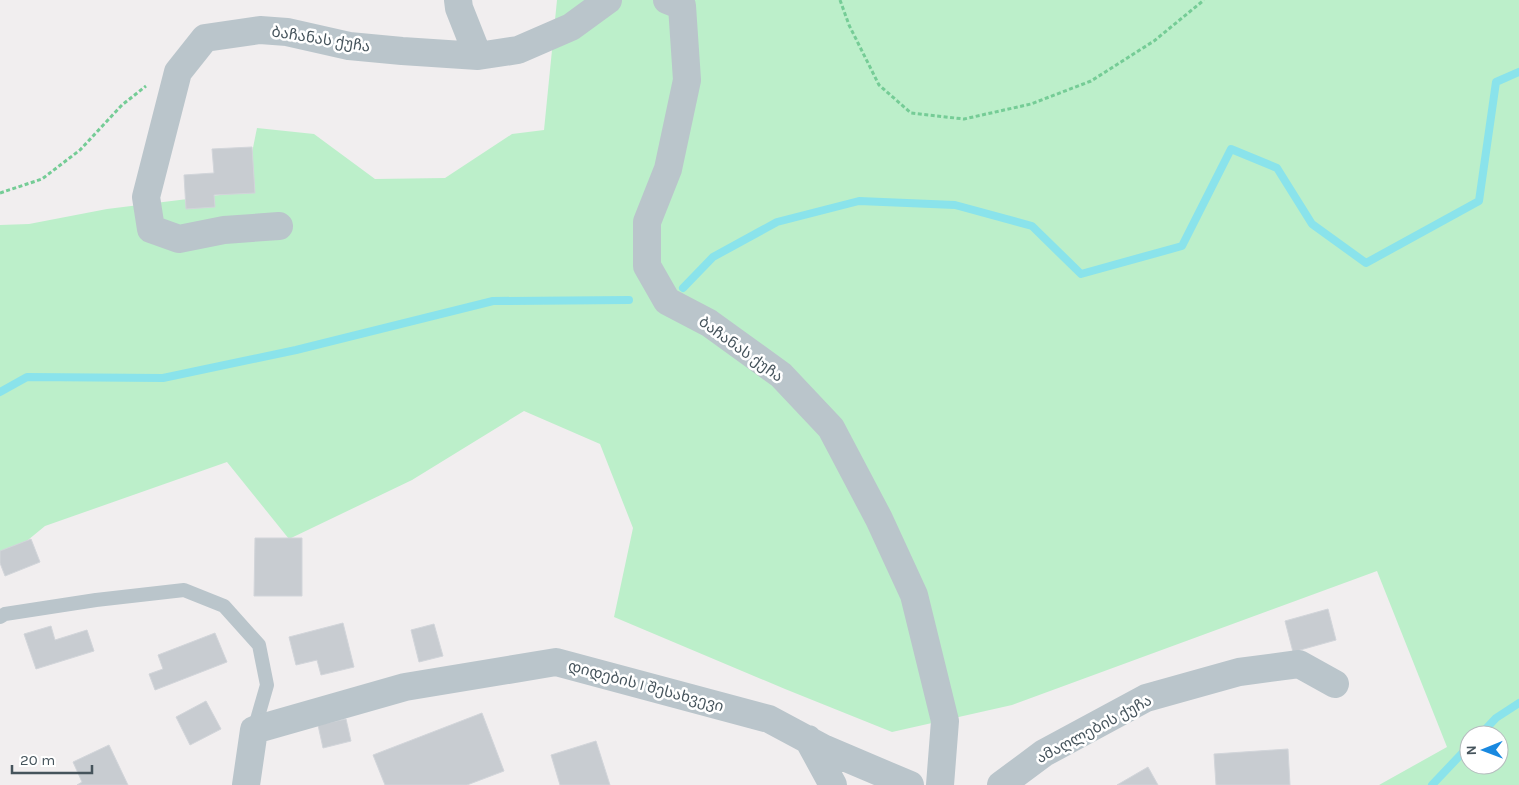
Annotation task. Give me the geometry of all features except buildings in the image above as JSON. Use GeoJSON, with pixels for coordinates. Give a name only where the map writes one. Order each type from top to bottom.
{"type":"FeatureCollection","features":[{"type":"Feature","properties":{"kind":"street"},"geometry":{"type":"LineString","coordinates":[[458,0],[459,8],[478,56]]}},
{"type":"Feature","properties":{"kind":"street","name":"ბაჩანას ქუჩა"},"geometry":{"type":"LineString","coordinates":[[279,226],[224,230],[178,239],[152,229],[146,197],[178,72],[205,38],[260,30],[287,32],[349,46],[478,56],[518,50],[571,27],[608,0]]}},
{"type":"Feature","properties":{"kind":"street","name":"ბაჩანას ქუჩა"},"geometry":{"type":"LineString","coordinates":[[667,0],[682,6],[687,80],[668,169],[647,222],[647,266],[667,301],[709,323],[780,375],[831,428],[879,519],[914,595],[944,722],[940,785]]}},
{"type":"Feature","properties":{"kind":"street","name":"დიდების I შესახვევი"},"geometry":{"type":"LineString","coordinates":[[254,730],[405,687],[556,662],[769,718],[825,749],[906,784]]}},
{"type":"Feature","properties":{"kind":"street","name":"ამაღლების ქუჩა"},"geometry":{"type":"LineString","coordinates":[[1001,785],[1044,753],[1146,698],[1239,672],[1299,664],[1335,684]]}},
{"type":"Feature","properties":{"kind":"street"},"geometry":{"type":"LineString","coordinates":[[246,785],[254,730]]}},
{"type":"Feature","properties":{"kind":"street"},"geometry":{"type":"LineString","coordinates":[[808,739],[834,785]]}},
{"type":"Feature","properties":{"kind":"lane"},"geometry":{"type":"LineString","coordinates":[[0,617],[5,614],[96,600],[184,590],[224,606],[259,645],[267,685],[254,730]]}},
{"type":"Feature","properties":{"kind":"path"},"geometry":{"type":"LineString","coordinates":[[840,0],[849,25],[879,85],[911,113],[964,119],[1031,104],[1091,81],[1154,41],[1204,0]]}},
{"type":"Feature","properties":{"kind":"path"},"geometry":{"type":"LineString","coordinates":[[0,193],[42,179],[80,150],[122,105],[144,87],[178,72]]}},
{"type":"Feature","properties":{"kind":"green space"},"geometry":{"type":"Polygon","coordinates":[[[557,0],[1519,0],[1519,785],[1379,785],[1447,747],[1377,571],[1012,705],[892,732],[614,617],[633,528],[600,444],[524,411],[412,480],[289,539],[227,462],[45,526],[0,563],[0,225],[29,224],[107,209],[244,192],[257,128],[314,134],[375,179],[445,178],[512,134],[544,130],[557,0]]]}},
{"type":"Feature","properties":{"kind":"waterway"},"geometry":{"type":"LineString","coordinates":[[683,288],[713,257],[777,222],[859,201],[955,205],[1032,226],[1081,274],[1182,246],[1231,149],[1277,168],[1312,224],[1366,263],[1479,201],[1496,82],[1519,72]]}},
{"type":"Feature","properties":{"kind":"waterway"},"geometry":{"type":"LineString","coordinates":[[0,392],[27,377],[163,378],[296,350],[493,301],[629,300]]}},
{"type":"Feature","properties":{"kind":"waterway"},"geometry":{"type":"LineString","coordinates":[[1489,725],[1496,718],[1519,703]]}},
{"type":"Feature","properties":{"kind":"waterway"},"geometry":{"type":"LineString","coordinates":[[1432,785],[1459,757]]}}]}
